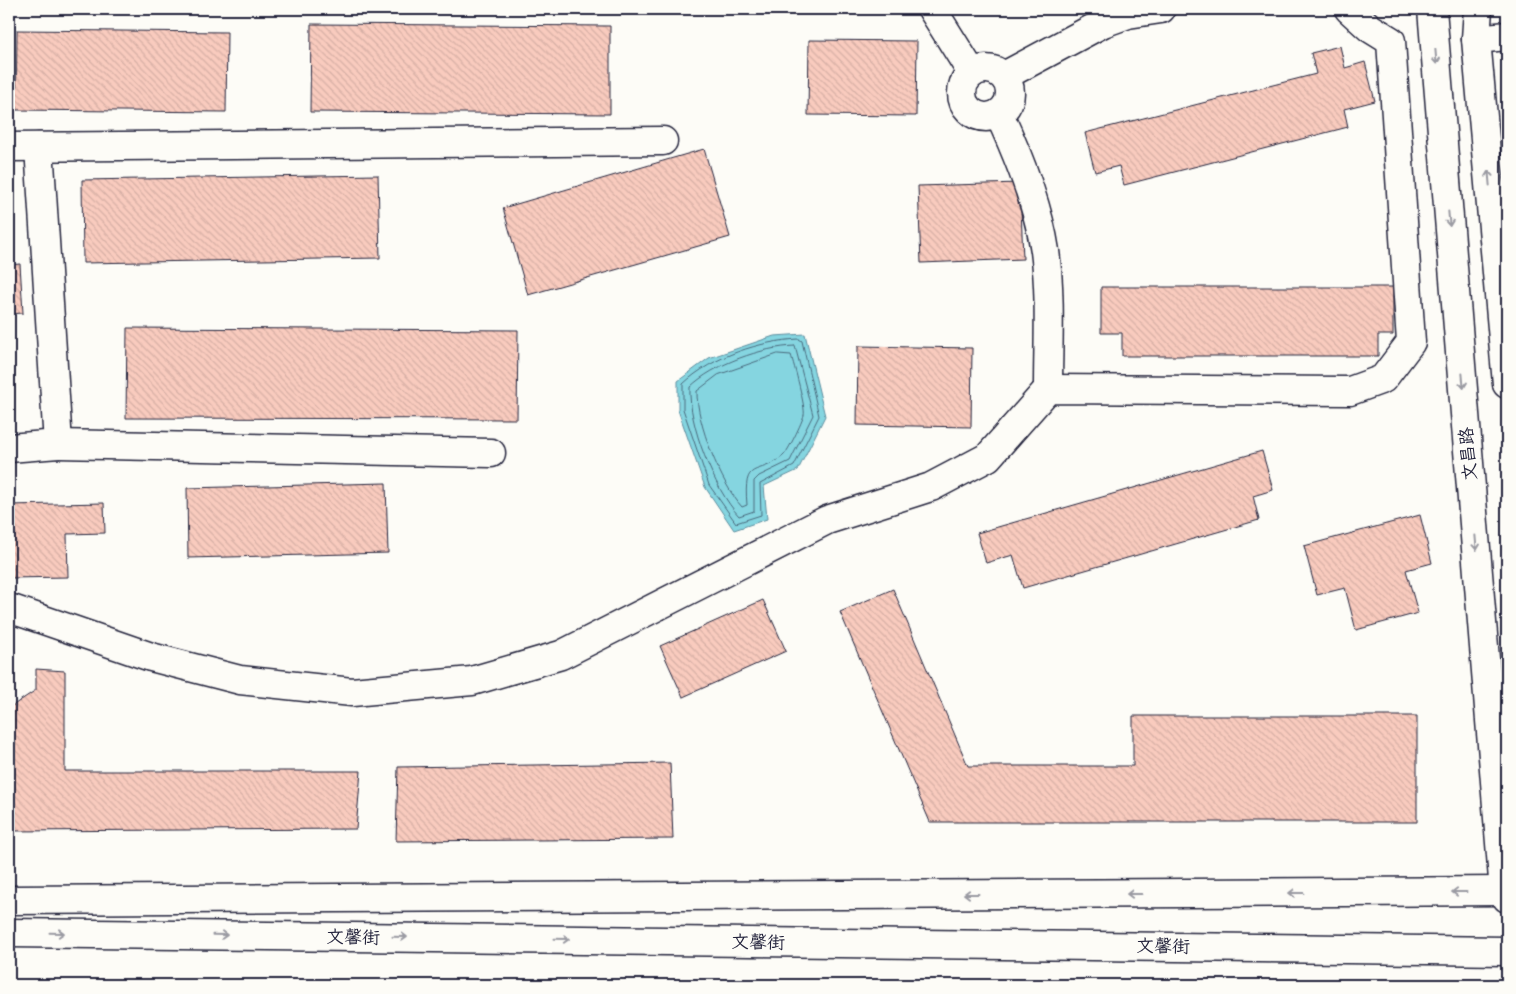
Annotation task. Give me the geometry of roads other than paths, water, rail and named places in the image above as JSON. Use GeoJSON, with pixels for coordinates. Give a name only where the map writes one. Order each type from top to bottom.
{"type":"FeatureCollection","features":[{"type":"Feature","properties":{"kind":"main road"},"geometry":{"type":"LineString","coordinates":[[932,9],[972,73]]}},
{"type":"Feature","properties":{"kind":"main road"},"geometry":{"type":"LineString","coordinates":[[1004,76],[1102,22],[1128,14],[1161,9]]}},
{"type":"Feature","properties":{"kind":"main road"},"geometry":{"type":"LineString","coordinates":[[1048,389],[1350,391],[1383,379],[1411,342],[1391,41],[1370,28],[1349,9]]}},
{"type":"Feature","properties":{"kind":"main road","name":"文昌路"},"geometry":{"type":"LineString","coordinates":[[1432,9],[1506,894]]}},
{"type":"Feature","properties":{"kind":"main road"},"geometry":{"type":"LineString","coordinates":[[1478,9],[1476,39],[1507,384]]}},
{"type":"Feature","properties":{"kind":"main road"},"geometry":{"type":"LineString","coordinates":[[1476,39],[1507,36]]}},
{"type":"Feature","properties":{"kind":"main road"},"geometry":{"type":"LineString","coordinates":[[987,69],[995,70],[1004,76],[1010,87],[1010,95],[1005,109],[998,114],[983,117],[968,110],[962,94],[966,79],[972,73],[987,69]]}},
{"type":"Feature","properties":{"kind":"main road"},"geometry":{"type":"LineString","coordinates":[[9,608],[151,657],[240,680],[352,692],[472,681],[561,655],[827,520],[931,487],[988,456],[1048,389],[1048,291],[1044,250],[1033,203],[1015,150],[998,114]]}},
{"type":"Feature","properties":{"kind":"main road"},"geometry":{"type":"LineString","coordinates":[[9,147],[663,141]]}},
{"type":"Feature","properties":{"kind":"main road"},"geometry":{"type":"LineString","coordinates":[[39,147],[58,444]]}},
{"type":"Feature","properties":{"kind":"main road"},"geometry":{"type":"LineString","coordinates":[[9,448],[58,444],[491,453]]}},
{"type":"Feature","properties":{"kind":"main road"},"geometry":{"type":"LineString","coordinates":[[9,900],[1506,894]]}},
{"type":"Feature","properties":{"kind":"main road","name":"文馨街"},"geometry":{"type":"LineString","coordinates":[[9,933],[1507,950]]}},
{"type":"Feature","properties":{"kind":"water"},"geometry":{"type":"Polygon","coordinates":[[[805,334],[825,416],[798,470],[764,486],[767,519],[734,530],[705,487],[678,410],[678,381],[709,358],[774,336],[805,334]]]}}]}
